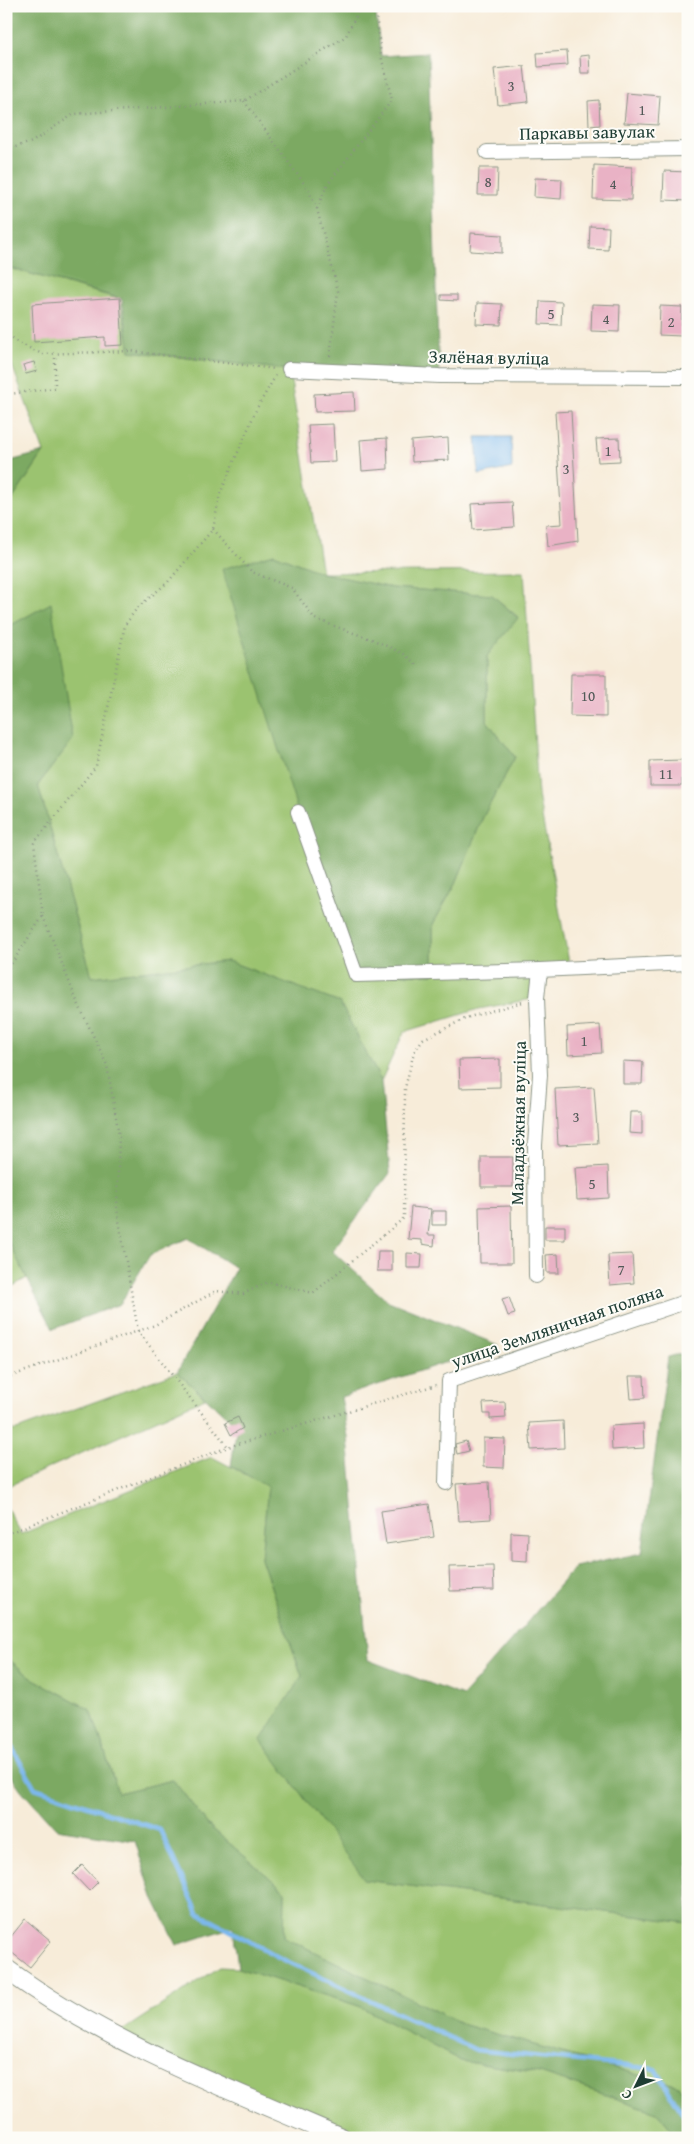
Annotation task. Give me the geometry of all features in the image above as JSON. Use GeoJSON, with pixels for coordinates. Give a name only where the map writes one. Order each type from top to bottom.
{"type":"FeatureCollection","features":[{"type":"Feature","properties":{"kind":"street","name":"Паркавы завулак"},"geometry":{"type":"LineString","coordinates":[[487,152],[688,149]]}},
{"type":"Feature","properties":{"kind":"street","name":"Зялёная вуліца"},"geometry":{"type":"LineString","coordinates":[[285,369],[439,376],[688,377]]}},
{"type":"Feature","properties":{"kind":"street"},"geometry":{"type":"LineString","coordinates":[[298,812],[356,975],[540,970],[688,962]]}},
{"type":"Feature","properties":{"kind":"street","name":"Маладзёжная вуліца"},"geometry":{"type":"LineString","coordinates":[[536,1276],[535,1145],[540,1076],[537,998],[540,970]]}},
{"type":"Feature","properties":{"kind":"street","name":"улица Земляничная поляна"},"geometry":{"type":"LineString","coordinates":[[446,1484],[449,1380],[688,1301]]}},
{"type":"Feature","properties":{"kind":"street"},"geometry":{"type":"LineString","coordinates":[[6,1969],[30,1987],[114,2036],[159,2058],[342,2138]]}},
{"type":"Feature","properties":{"kind":"path"},"geometry":{"type":"LineString","coordinates":[[6,150],[32,142],[74,114],[244,101],[346,36],[362,6]]}},
{"type":"Feature","properties":{"kind":"path"},"geometry":{"type":"LineString","coordinates":[[317,209],[327,185],[392,100],[381,56],[375,6]]}},
{"type":"Feature","properties":{"kind":"path"},"geometry":{"type":"LineString","coordinates":[[244,101],[308,189],[317,209],[338,291],[329,371]]}},
{"type":"Feature","properties":{"kind":"path"},"geometry":{"type":"LineString","coordinates":[[6,330],[15,341],[42,354],[130,351],[285,369],[257,408],[220,494],[213,529],[168,582],[137,608],[125,625],[96,766],[34,842],[43,916],[76,999],[107,1065],[119,1135],[116,1209],[138,1331],[228,1447]]}},
{"type":"Feature","properties":{"kind":"path"},"geometry":{"type":"LineString","coordinates":[[6,398],[10,394],[54,388],[55,354]]}},
{"type":"Feature","properties":{"kind":"path"},"geometry":{"type":"LineString","coordinates":[[213,529],[252,572],[292,588],[315,619],[376,641],[404,654],[418,666]]}},
{"type":"Feature","properties":{"kind":"path"},"geometry":{"type":"LineString","coordinates":[[6,972],[43,916]]}},
{"type":"Feature","properties":{"kind":"path"},"geometry":{"type":"LineString","coordinates":[[6,1378],[155,1325],[216,1291],[243,1294],[268,1282],[313,1292],[404,1218],[405,1088],[414,1052],[423,1039],[469,1017],[537,998]]}},
{"type":"Feature","properties":{"kind":"path"},"geometry":{"type":"LineString","coordinates":[[6,1534],[228,1447],[449,1380]]}},
{"type":"Feature","properties":{"kind":"green space"},"geometry":{"type":"Polygon","coordinates":[[[6,6],[375,6],[381,56],[428,53],[439,376],[280,369],[130,351],[122,299],[6,267],[6,6]]]}},
{"type":"Feature","properties":{"kind":"green space"},"geometry":{"type":"Polygon","coordinates":[[[6,267],[120,299],[130,351],[289,369],[322,573],[524,571],[538,795],[570,968],[540,970],[537,998],[479,1009],[404,1032],[381,1081],[340,1003],[228,961],[92,977],[38,785],[73,739],[50,604],[6,628],[6,509],[44,452],[6,349],[6,267]],[[274,554],[433,973],[433,924],[456,883],[483,817],[515,757],[487,721],[487,656],[518,617],[492,595],[392,588],[322,573],[274,554]]]}},
{"type":"Feature","properties":{"kind":"green space"},"geometry":{"type":"Polygon","coordinates":[[[44,452],[6,509],[6,462],[44,452]]]}},
{"type":"Feature","properties":{"kind":"green space"},"geometry":{"type":"Polygon","coordinates":[[[274,554],[322,573],[392,588],[492,595],[518,618],[487,656],[487,721],[515,757],[483,817],[456,883],[433,924],[433,974],[356,975],[298,812],[222,569],[274,554]]]}},
{"type":"Feature","properties":{"kind":"green space"},"geometry":{"type":"Polygon","coordinates":[[[51,603],[73,739],[38,785],[92,977],[228,961],[340,1003],[381,1081],[390,1173],[332,1251],[386,1300],[498,1345],[341,1397],[348,1437],[368,1660],[463,1696],[575,1567],[642,1553],[668,1357],[688,1352],[688,1923],[365,1880],[261,1740],[302,1676],[261,1558],[268,1487],[231,1466],[237,1426],[177,1372],[236,1268],[188,1238],[150,1255],[120,1304],[53,1329],[6,1237],[6,995],[10,993],[6,974],[6,628],[51,603]]]}},
{"type":"Feature","properties":{"kind":"green space"},"geometry":{"type":"Polygon","coordinates":[[[6,1237],[27,1278],[6,1290],[6,1237]]]}},
{"type":"Feature","properties":{"kind":"green space"},"geometry":{"type":"Polygon","coordinates":[[[177,1372],[205,1398],[6,1487],[6,1422],[14,1431],[177,1372]]]}},
{"type":"Feature","properties":{"kind":"green space"},"geometry":{"type":"Polygon","coordinates":[[[212,1457],[268,1486],[261,1558],[302,1676],[365,1880],[688,1923],[688,2095],[678,2086],[464,2025],[284,1937],[285,1891],[208,1825],[173,1780],[118,1793],[91,1710],[30,1677],[6,1657],[6,1506],[21,1534],[212,1457]]]}},
{"type":"Feature","properties":{"kind":"green space"},"geometry":{"type":"Polygon","coordinates":[[[6,1657],[30,1677],[91,1710],[118,1793],[173,1780],[208,1825],[285,1891],[284,1937],[464,2025],[678,2086],[688,2095],[688,2130],[677,2136],[657,2112],[540,2073],[461,2061],[359,2006],[238,1968],[233,1927],[177,1945],[153,1897],[135,1841],[56,1829],[21,1790],[6,1768],[6,1657]]]}},
{"type":"Feature","properties":{"kind":"green space"},"geometry":{"type":"Polygon","coordinates":[[[220,1967],[238,1968],[359,2006],[461,2061],[540,2073],[657,2112],[677,2136],[688,2130],[688,2138],[353,2138],[159,2058],[114,2036],[220,1967]]]}},
{"type":"Feature","properties":{"kind":"water"},"geometry":{"type":"Polygon","coordinates":[[[476,437],[511,437],[512,468],[479,475],[476,437]]]}},
{"type":"Feature","properties":{"kind":"building"},"geometry":{"type":"Polygon","coordinates":[[[567,51],[568,65],[538,67],[537,53],[567,51]]]}},
{"type":"Feature","properties":{"kind":"building"},"geometry":{"type":"Polygon","coordinates":[[[589,55],[590,73],[581,73],[580,56],[589,55]]]}},
{"type":"Feature","properties":{"kind":"building"},"geometry":{"type":"Polygon","coordinates":[[[524,66],[528,102],[498,105],[494,69],[524,66]]]}},
{"type":"Feature","properties":{"kind":"building"},"geometry":{"type":"Polygon","coordinates":[[[627,93],[660,96],[658,125],[624,123],[627,93]]]}},
{"type":"Feature","properties":{"kind":"building"},"geometry":{"type":"Polygon","coordinates":[[[599,100],[600,125],[589,126],[588,101],[599,100]]]}},
{"type":"Feature","properties":{"kind":"building"},"geometry":{"type":"Polygon","coordinates":[[[594,165],[632,167],[631,200],[593,199],[594,165]]]}},
{"type":"Feature","properties":{"kind":"building"},"geometry":{"type":"Polygon","coordinates":[[[479,168],[498,168],[497,195],[478,195],[479,168]]]}},
{"type":"Feature","properties":{"kind":"building"},"geometry":{"type":"Polygon","coordinates":[[[664,171],[688,172],[688,201],[663,200],[664,171]]]}},
{"type":"Feature","properties":{"kind":"building"},"geometry":{"type":"Polygon","coordinates":[[[535,178],[562,179],[561,199],[534,197],[535,178]]]}},
{"type":"Feature","properties":{"kind":"building"},"geometry":{"type":"Polygon","coordinates":[[[590,226],[609,227],[608,250],[589,249],[590,226]]]}},
{"type":"Feature","properties":{"kind":"building"},"geometry":{"type":"Polygon","coordinates":[[[471,233],[502,235],[502,253],[470,251],[471,233]]]}},
{"type":"Feature","properties":{"kind":"building"},"geometry":{"type":"Polygon","coordinates":[[[441,295],[457,295],[457,301],[441,300],[441,295]]]}},
{"type":"Feature","properties":{"kind":"building"},"geometry":{"type":"Polygon","coordinates":[[[120,298],[123,345],[105,346],[105,337],[34,342],[32,304],[120,298]]]}},
{"type":"Feature","properties":{"kind":"building"},"geometry":{"type":"Polygon","coordinates":[[[540,301],[562,302],[561,325],[539,324],[540,301]]]}},
{"type":"Feature","properties":{"kind":"building"},"geometry":{"type":"Polygon","coordinates":[[[477,303],[502,304],[501,325],[476,324],[477,303]]]}},
{"type":"Feature","properties":{"kind":"building"},"geometry":{"type":"Polygon","coordinates":[[[592,304],[620,305],[619,332],[591,331],[592,304]]]}},
{"type":"Feature","properties":{"kind":"building"},"geometry":{"type":"Polygon","coordinates":[[[660,306],[682,307],[681,336],[659,335],[660,306]]]}},
{"type":"Feature","properties":{"kind":"building"},"geometry":{"type":"Polygon","coordinates":[[[34,362],[37,371],[26,374],[23,365],[34,362]]]}},
{"type":"Feature","properties":{"kind":"building"},"geometry":{"type":"Polygon","coordinates":[[[354,392],[355,411],[315,412],[314,394],[354,392]]]}},
{"type":"Feature","properties":{"kind":"building"},"geometry":{"type":"Polygon","coordinates":[[[571,411],[578,541],[548,546],[546,525],[562,524],[555,412],[571,411]]]}},
{"type":"Feature","properties":{"kind":"building"},"geometry":{"type":"Polygon","coordinates":[[[333,424],[335,462],[311,463],[308,425],[333,424]]]}},
{"type":"Feature","properties":{"kind":"building"},"geometry":{"type":"Polygon","coordinates":[[[387,438],[388,469],[362,471],[360,440],[387,438]]]}},
{"type":"Feature","properties":{"kind":"building"},"geometry":{"type":"Polygon","coordinates":[[[448,438],[449,460],[412,462],[411,441],[448,438]]]}},
{"type":"Feature","properties":{"kind":"building"},"geometry":{"type":"Polygon","coordinates":[[[619,438],[620,461],[598,462],[596,439],[619,438]]]}},
{"type":"Feature","properties":{"kind":"building"},"geometry":{"type":"Polygon","coordinates":[[[512,502],[514,527],[473,530],[471,504],[512,502]]]}},
{"type":"Feature","properties":{"kind":"building"},"geometry":{"type":"Polygon","coordinates":[[[571,674],[606,674],[606,717],[570,716],[571,674]]]}},
{"type":"Feature","properties":{"kind":"building"},"geometry":{"type":"Polygon","coordinates":[[[682,760],[682,786],[650,786],[650,761],[682,760]]]}},
{"type":"Feature","properties":{"kind":"building"},"geometry":{"type":"Polygon","coordinates":[[[600,1025],[602,1053],[568,1055],[567,1027],[600,1025]]]}},
{"type":"Feature","properties":{"kind":"building"},"geometry":{"type":"Polygon","coordinates":[[[500,1059],[500,1087],[460,1088],[459,1060],[500,1059]]]}},
{"type":"Feature","properties":{"kind":"building"},"geometry":{"type":"Polygon","coordinates":[[[623,1061],[643,1062],[642,1084],[623,1084],[623,1061]]]}},
{"type":"Feature","properties":{"kind":"building"},"geometry":{"type":"Polygon","coordinates":[[[594,1087],[598,1143],[558,1145],[555,1089],[594,1087]]]}},
{"type":"Feature","properties":{"kind":"building"},"geometry":{"type":"Polygon","coordinates":[[[630,1112],[642,1112],[642,1134],[629,1133],[630,1112]]]}},
{"type":"Feature","properties":{"kind":"building"},"geometry":{"type":"Polygon","coordinates":[[[481,1157],[513,1157],[513,1187],[481,1187],[481,1157]]]}},
{"type":"Feature","properties":{"kind":"building"},"geometry":{"type":"Polygon","coordinates":[[[608,1166],[609,1198],[577,1200],[575,1168],[608,1166]]]}},
{"type":"Feature","properties":{"kind":"building"},"geometry":{"type":"Polygon","coordinates":[[[511,1206],[512,1263],[480,1263],[479,1207],[511,1206]]]}},
{"type":"Feature","properties":{"kind":"building"},"geometry":{"type":"Polygon","coordinates":[[[411,1207],[431,1209],[428,1235],[435,1235],[434,1246],[422,1244],[422,1240],[408,1239],[411,1207]]]}},
{"type":"Feature","properties":{"kind":"building"},"geometry":{"type":"Polygon","coordinates":[[[432,1211],[446,1211],[446,1225],[432,1225],[432,1211]]]}},
{"type":"Feature","properties":{"kind":"building"},"geometry":{"type":"Polygon","coordinates":[[[545,1226],[565,1226],[565,1240],[545,1240],[545,1226]]]}},
{"type":"Feature","properties":{"kind":"building"},"geometry":{"type":"Polygon","coordinates":[[[378,1251],[392,1251],[392,1271],[377,1271],[378,1251]]]}},
{"type":"Feature","properties":{"kind":"building"},"geometry":{"type":"Polygon","coordinates":[[[407,1253],[422,1254],[421,1268],[407,1268],[407,1253]]]}},
{"type":"Feature","properties":{"kind":"building"},"geometry":{"type":"Polygon","coordinates":[[[558,1254],[559,1273],[547,1273],[546,1255],[558,1254]]]}},
{"type":"Feature","properties":{"kind":"building"},"geometry":{"type":"Polygon","coordinates":[[[632,1254],[634,1283],[610,1285],[608,1255],[632,1254]]]}},
{"type":"Feature","properties":{"kind":"building"},"geometry":{"type":"Polygon","coordinates":[[[509,1297],[515,1314],[508,1316],[502,1299],[509,1297]]]}},
{"type":"Feature","properties":{"kind":"building"},"geometry":{"type":"Polygon","coordinates":[[[629,1376],[644,1376],[645,1398],[631,1399],[629,1376]]]}},
{"type":"Feature","properties":{"kind":"building"},"geometry":{"type":"Polygon","coordinates":[[[505,1402],[506,1418],[490,1419],[490,1414],[484,1414],[483,1403],[505,1402]]]}},
{"type":"Feature","properties":{"kind":"building"},"geometry":{"type":"Polygon","coordinates":[[[238,1417],[243,1428],[231,1435],[225,1423],[238,1417]]]}},
{"type":"Feature","properties":{"kind":"building"},"geometry":{"type":"Polygon","coordinates":[[[563,1421],[564,1448],[531,1450],[529,1423],[563,1421]]]}},
{"type":"Feature","properties":{"kind":"building"},"geometry":{"type":"Polygon","coordinates":[[[643,1424],[644,1448],[612,1450],[611,1426],[643,1424]]]}},
{"type":"Feature","properties":{"kind":"building"},"geometry":{"type":"Polygon","coordinates":[[[483,1438],[505,1439],[504,1468],[483,1467],[483,1438]]]}},
{"type":"Feature","properties":{"kind":"building"},"geometry":{"type":"Polygon","coordinates":[[[466,1441],[469,1451],[457,1454],[455,1444],[466,1441]]]}},
{"type":"Feature","properties":{"kind":"building"},"geometry":{"type":"Polygon","coordinates":[[[489,1482],[491,1519],[459,1521],[456,1484],[489,1482]]]}},
{"type":"Feature","properties":{"kind":"building"},"geometry":{"type":"Polygon","coordinates":[[[429,1504],[434,1537],[386,1544],[381,1511],[429,1504]]]}},
{"type":"Feature","properties":{"kind":"building"},"geometry":{"type":"Polygon","coordinates":[[[511,1532],[528,1533],[527,1562],[511,1561],[511,1532]]]}},
{"type":"Feature","properties":{"kind":"building"},"geometry":{"type":"Polygon","coordinates":[[[493,1566],[494,1590],[450,1591],[449,1567],[493,1566]]]}},
{"type":"Feature","properties":{"kind":"building"},"geometry":{"type":"Polygon","coordinates":[[[82,1865],[98,1882],[89,1891],[73,1874],[82,1865]]]}},
{"type":"Feature","properties":{"kind":"building"},"geometry":{"type":"Polygon","coordinates":[[[25,1919],[51,1941],[30,1967],[6,1948],[6,1943],[25,1919]]]}},
{"type":"Feature","properties":{"kind":"waterway"},"geometry":{"type":"LineString","coordinates":[[6,1737],[35,1788],[160,1830],[198,1913],[280,1958],[476,2050],[655,2069],[688,2122]]}}]}
